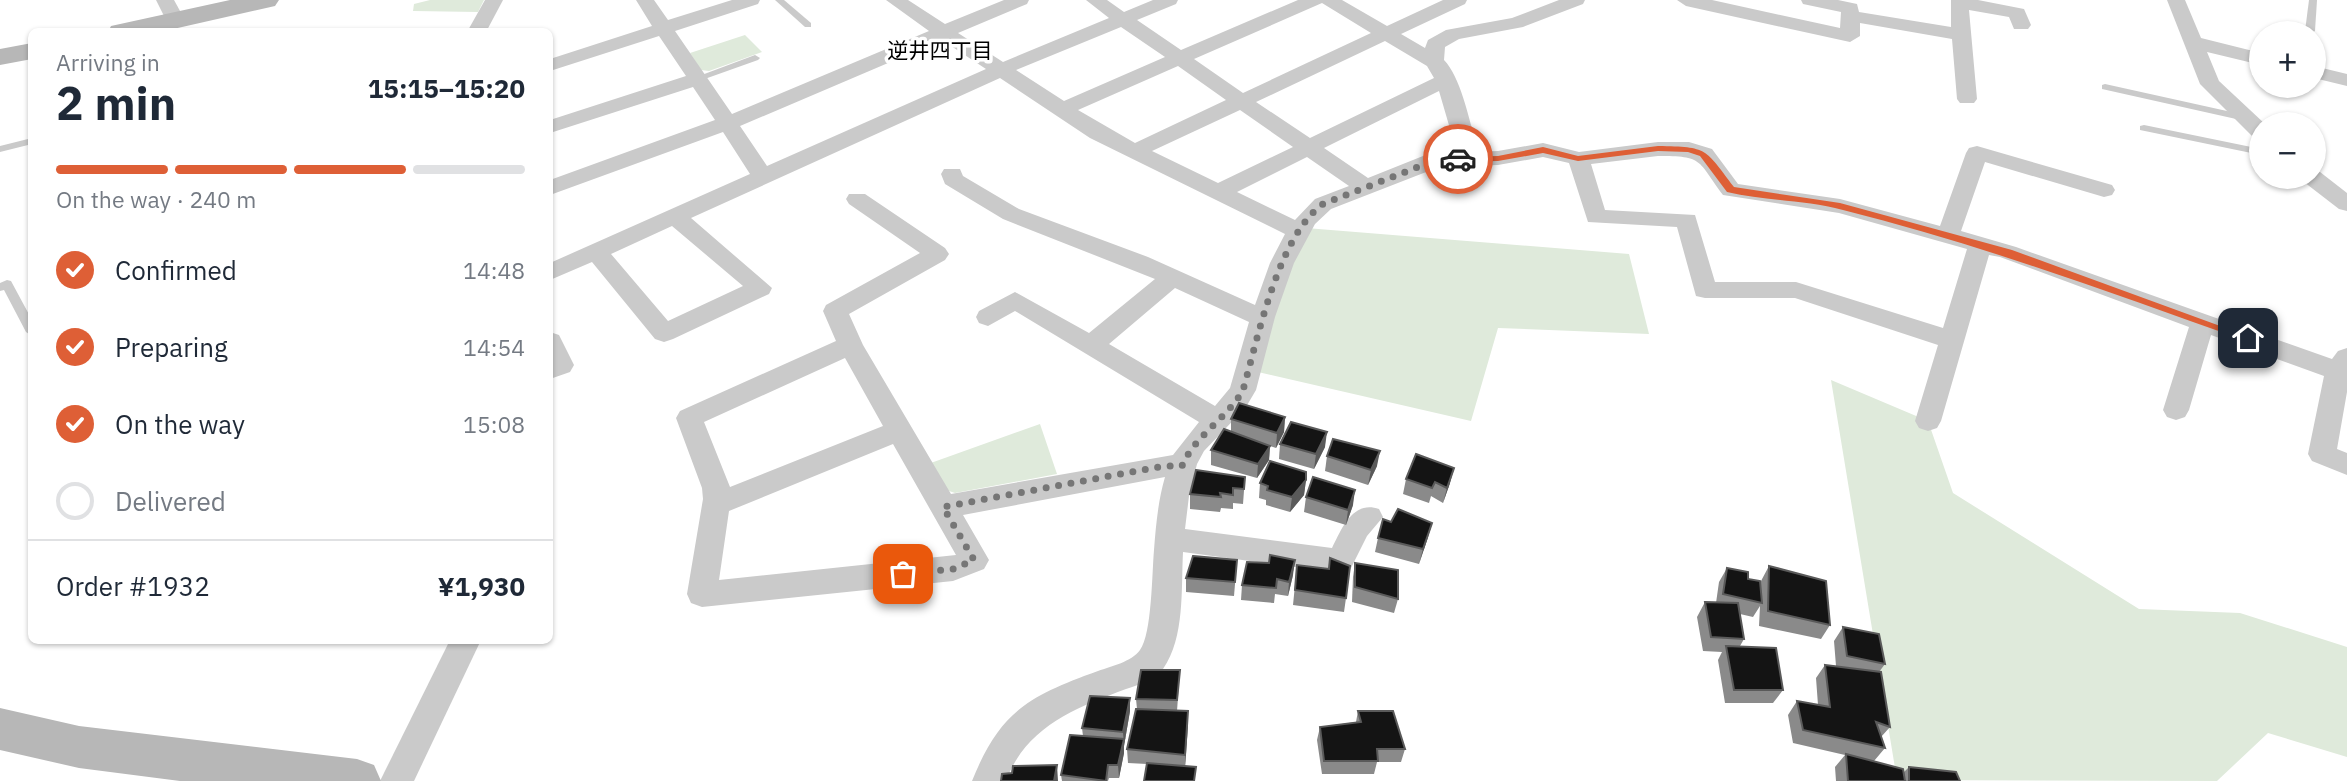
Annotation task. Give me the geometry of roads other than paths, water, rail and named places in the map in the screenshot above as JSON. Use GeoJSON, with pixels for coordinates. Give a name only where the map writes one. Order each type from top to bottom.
{"type":"FeatureCollection","features":[{"type":"Feature","properties":{"kind":"main road"},"geometry":{"type":"LineString","coordinates":[[130,28],[170,10],[266,0]]}},
{"type":"Feature","properties":{"kind":"main road"},"geometry":{"type":"LineString","coordinates":[[0,57],[28,52]]}},
{"type":"Feature","properties":{"kind":"main road"},"geometry":{"type":"LineString","coordinates":[[0,729],[79,747],[357,781]]}},
{"type":"Feature","properties":{"kind":"street"},"geometry":{"type":"LineString","coordinates":[[478,28],[494,0]]}},
{"type":"Feature","properties":{"kind":"street"},"geometry":{"type":"LineString","coordinates":[[645,0],[764,176]]}},
{"type":"Feature","properties":{"kind":"street"},"geometry":{"type":"LineString","coordinates":[[553,64],[751,0]]}},
{"type":"Feature","properties":{"kind":"street"},"geometry":{"type":"LineString","coordinates":[[895,0],[1061,110],[1133,151],[1299,231]]}},
{"type":"Feature","properties":{"kind":"street"},"geometry":{"type":"LineString","coordinates":[[553,187],[728,123],[1020,0]]}},
{"type":"Feature","properties":{"kind":"street"},"geometry":{"type":"LineString","coordinates":[[1095,0],[1367,188]]}},
{"type":"Feature","properties":{"kind":"street"},"geometry":{"type":"LineString","coordinates":[[553,271],[1000,70],[1169,0]]}},
{"type":"Feature","properties":{"kind":"street"},"geometry":{"type":"LineString","coordinates":[[1061,110],[1314,0]]}},
{"type":"Feature","properties":{"kind":"street"},"geometry":{"type":"LineString","coordinates":[[1329,0],[1386,34],[1439,71]]}},
{"type":"Feature","properties":{"kind":"street"},"geometry":{"type":"LineString","coordinates":[[1133,151],[1458,0]]}},
{"type":"Feature","properties":{"kind":"street"},"geometry":{"type":"LineString","coordinates":[[989,781],[996,759],[1012,734],[1038,712],[1072,694],[1131,674],[1151,661],[1161,637],[1182,466],[1189,449],[1234,406],[1243,390],[1277,275],[1309,214],[1323,204],[1451,153],[1464,140],[1439,71],[1435,44],[1453,34],[1503,27],[1559,9],[1576,0]]}},
{"type":"Feature","properties":{"kind":"street"},"geometry":{"type":"LineString","coordinates":[[1686,0],[1850,36],[1850,8],[1810,0]]}},
{"type":"Feature","properties":{"kind":"street"},"geometry":{"type":"LineString","coordinates":[[2176,0],[2210,84],[2249,122]]}},
{"type":"Feature","properties":{"kind":"street"},"geometry":{"type":"LineString","coordinates":[[1967,99],[1959,2],[2017,13],[2021,25]]}},
{"type":"Feature","properties":{"kind":"street"},"geometry":{"type":"LineString","coordinates":[[1850,16],[1961,35]]}},
{"type":"Feature","properties":{"kind":"street"},"geometry":{"type":"LineString","coordinates":[[2192,42],[2249,56]]}},
{"type":"Feature","properties":{"kind":"street"},"geometry":{"type":"LineString","coordinates":[[1220,191],[1308,146],[1439,71]]}},
{"type":"Feature","properties":{"kind":"street"},"geometry":{"type":"LineString","coordinates":[[2326,75],[2347,80]]}},
{"type":"Feature","properties":{"kind":"street"},"geometry":{"type":"LineString","coordinates":[[553,126],[696,79]]}},
{"type":"Feature","properties":{"kind":"street"},"geometry":{"type":"LineString","coordinates":[[1436,160],[1498,158],[1543,150],[1578,159],[1658,149],[1689,149],[1704,154],[1731,190],[1840,206],[1980,244],[2203,321],[2343,364],[2340,410],[2322,454],[2347,464]]}},
{"type":"Feature","properties":{"kind":"street"},"geometry":{"type":"LineString","coordinates":[[1948,235],[1977,153],[2104,190]]}},
{"type":"Feature","properties":{"kind":"street"},"geometry":{"type":"LineString","coordinates":[[1578,159],[1596,217],[1688,220],[1705,290],[1796,290],[1951,340]]}},
{"type":"Feature","properties":{"kind":"street"},"geometry":{"type":"LineString","coordinates":[[952,174],[953,179],[1011,214],[1173,277],[1264,319]]}},
{"type":"Feature","properties":{"kind":"street"},"geometry":{"type":"LineString","coordinates":[[2326,188],[2347,204]]}},
{"type":"Feature","properties":{"kind":"street"},"geometry":{"type":"LineString","coordinates":[[849,345],[689,418],[716,488],[716,504],[702,593],[953,569],[974,560],[849,345],[835,311],[937,254],[857,200]]}},
{"type":"Feature","properties":{"kind":"street"},"geometry":{"type":"LineString","coordinates":[[596,251],[664,333],[760,288],[674,216]]}},
{"type":"Feature","properties":{"kind":"street"},"geometry":{"type":"LineString","coordinates":[[1928,421],[1980,244]]}},
{"type":"Feature","properties":{"kind":"street"},"geometry":{"type":"LineString","coordinates":[[1091,345],[1173,277]]}},
{"type":"Feature","properties":{"kind":"street"},"geometry":{"type":"LineString","coordinates":[[988,317],[1015,300],[1218,421]]}},
{"type":"Feature","properties":{"kind":"street"},"geometry":{"type":"LineString","coordinates":[[2176,410],[2203,321]]}},
{"type":"Feature","properties":{"kind":"street"},"geometry":{"type":"LineString","coordinates":[[553,348],[561,365],[553,369]]}},
{"type":"Feature","properties":{"kind":"street"},"geometry":{"type":"LineString","coordinates":[[716,504],[898,431]]}},
{"type":"Feature","properties":{"kind":"street"},"geometry":{"type":"LineString","coordinates":[[943,507],[1164,466],[1182,466]]}},
{"type":"Feature","properties":{"kind":"street"},"geometry":{"type":"LineString","coordinates":[[1171,539],[1339,561],[1357,528],[1369,517]]}},
{"type":"Feature","properties":{"kind":"street"},"geometry":{"type":"LineString","coordinates":[[397,781],[464,644]]}},
{"type":"Feature","properties":{"kind":"lane"},"geometry":{"type":"LineString","coordinates":[[779,0],[808,25]]}},
{"type":"Feature","properties":{"kind":"lane"},"geometry":{"type":"LineString","coordinates":[[2311,21],[2313,0]]}},
{"type":"Feature","properties":{"kind":"lane"},"geometry":{"type":"LineString","coordinates":[[696,79],[755,58]]}},
{"type":"Feature","properties":{"kind":"lane"},"geometry":{"type":"LineString","coordinates":[[2105,87],[2245,118]]}},
{"type":"Feature","properties":{"kind":"lane"},"geometry":{"type":"LineString","coordinates":[[2144,128],[2249,150]]}},
{"type":"Feature","properties":{"kind":"lane"},"geometry":{"type":"LineString","coordinates":[[0,149],[28,142]]}},
{"type":"Feature","properties":{"kind":"lane"},"geometry":{"type":"LineString","coordinates":[[0,287],[7,284],[28,324]]}},
{"type":"Feature","properties":{"kind":"district","name":"逆井四丁目"},"geometry":{"type":"Point","coordinates":[940,51]}}]}
